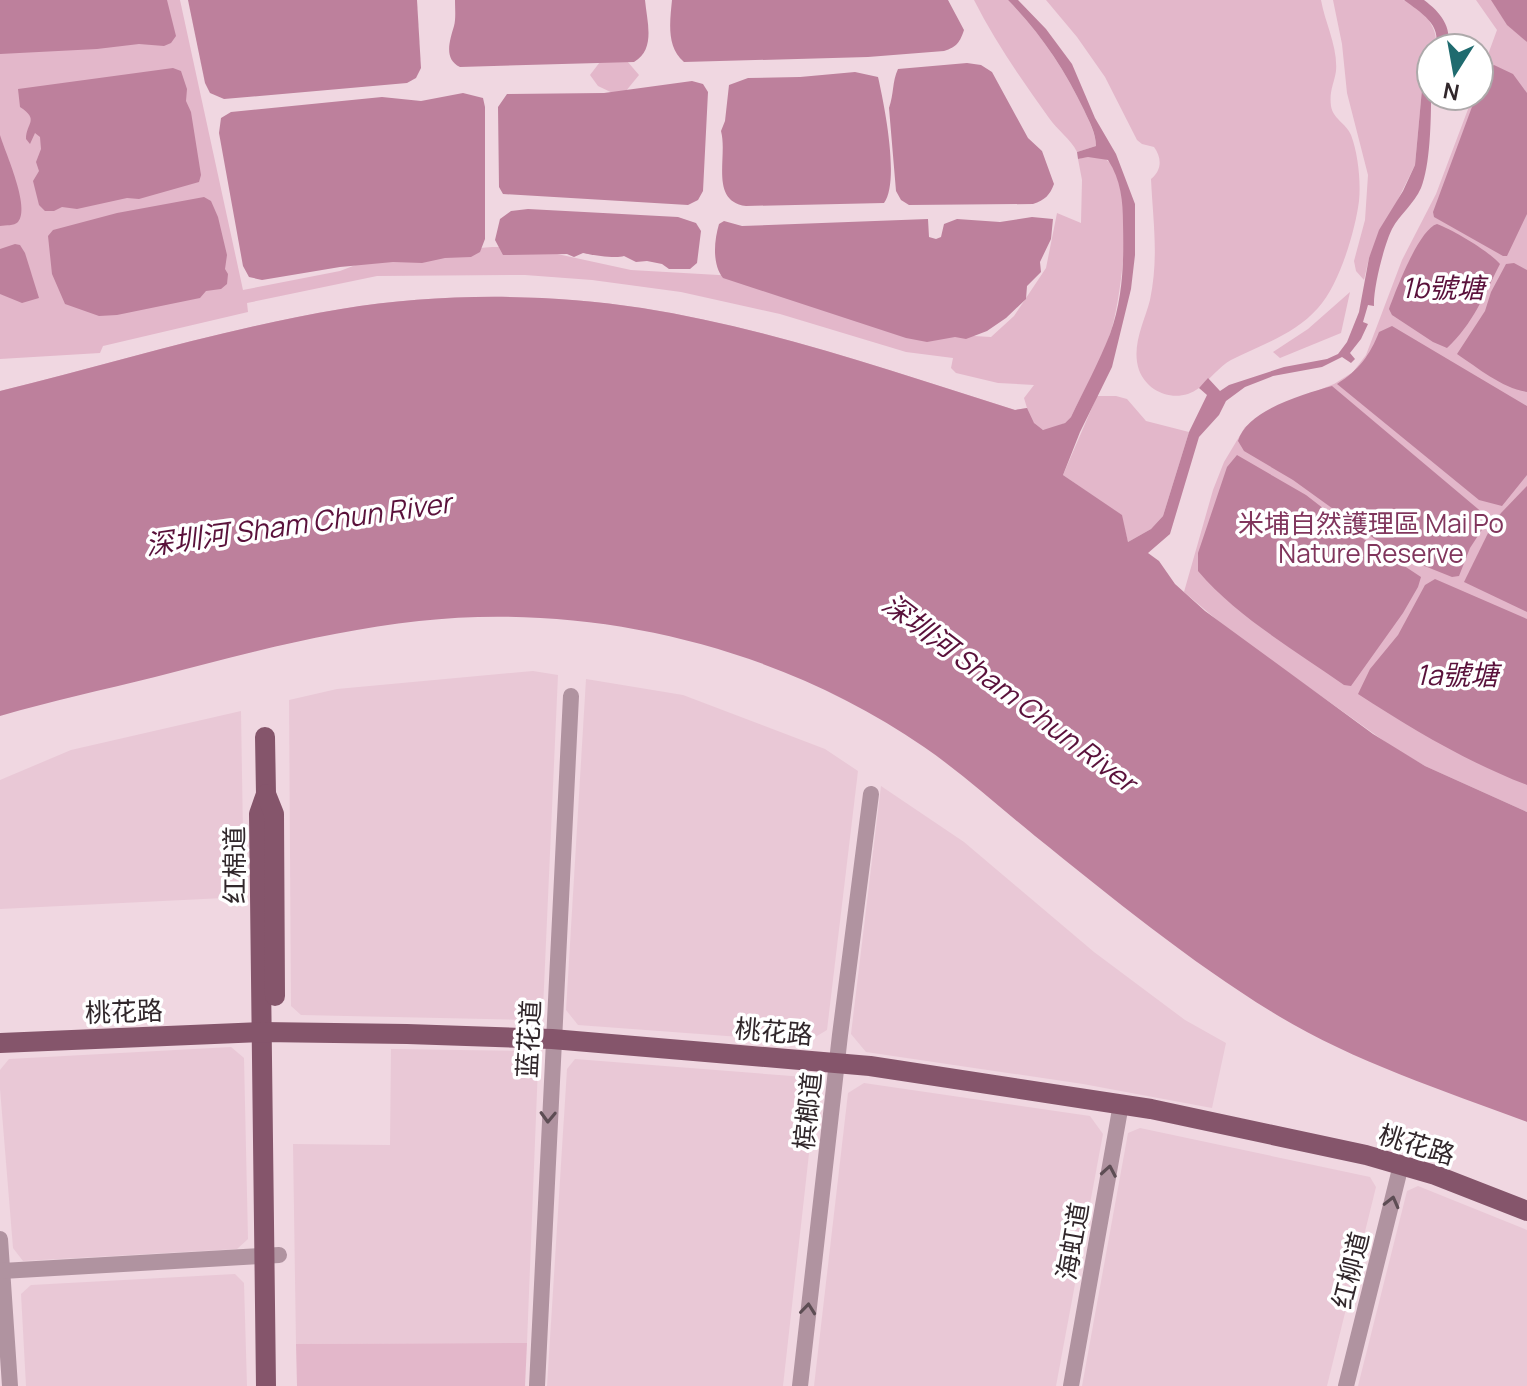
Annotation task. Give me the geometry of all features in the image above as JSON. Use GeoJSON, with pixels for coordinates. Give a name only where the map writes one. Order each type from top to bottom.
{"type":"FeatureCollection","features":[{"type":"Feature","properties":{"kind":"main road","name":"红棉道"},"geometry":{"type":"LineString","coordinates":[[265,737],[266,794],[259,814],[269,1032],[272,1255],[280,1386]]}},
{"type":"Feature","properties":{"kind":"main road","name":"桃花路"},"geometry":{"type":"LineString","coordinates":[[0,1043],[269,1032],[552,1039],[836,1063],[1121,1104],[1366,1155],[1435,1175],[1527,1211]]}},
{"type":"Feature","properties":{"kind":"main road","name":"红棉道"},"geometry":{"type":"LineString","coordinates":[[266,1386],[272,1255]]}},
{"type":"Feature","properties":{"kind":"street","name":"蓝花道"},"geometry":{"type":"LineString","coordinates":[[537,1386],[571,696]]}},
{"type":"Feature","properties":{"kind":"street","name":"槟榔道"},"geometry":{"type":"LineString","coordinates":[[800,1386],[836,1063],[871,794]]}},
{"type":"Feature","properties":{"kind":"street","name":"海虹道"},"geometry":{"type":"LineString","coordinates":[[1071,1386],[1121,1104]]}},
{"type":"Feature","properties":{"kind":"street","name":"红柳道"},"geometry":{"type":"LineString","coordinates":[[1346,1386],[1401,1165]]}},
{"type":"Feature","properties":{"kind":"street"},"geometry":{"type":"LineString","coordinates":[[0,1239],[10,1386]]}},
{"type":"Feature","properties":{"kind":"street"},"geometry":{"type":"LineString","coordinates":[[2,1271],[272,1255]]}},
{"type":"Feature","properties":{"kind":"shaded area"},"geometry":{"type":"Polygon","coordinates":[[[533,671],[558,675],[543,1009],[530,1020],[301,1015],[291,1006],[289,700],[337,689],[533,671]]]}},
{"type":"Feature","properties":{"kind":"shaded area"},"geometry":{"type":"Polygon","coordinates":[[[586,679],[683,695],[825,749],[858,771],[827,1030],[807,1042],[578,1025],[566,1010],[586,679]]]}},
{"type":"Feature","properties":{"kind":"shaded area"},"geometry":{"type":"Polygon","coordinates":[[[241,711],[244,897],[0,909],[0,780],[71,750],[241,711]]]}},
{"type":"Feature","properties":{"kind":"shaded area"},"geometry":{"type":"Polygon","coordinates":[[[881,786],[964,842],[1094,952],[1185,1020],[1226,1043],[1212,1108],[1083,1084],[866,1052],[851,1034],[881,786]]]}},
{"type":"Feature","properties":{"kind":"shaded area"},"geometry":{"type":"Polygon","coordinates":[[[231,1047],[244,1058],[248,1239],[237,1249],[23,1261],[13,1248],[0,1089],[0,1070],[9,1059],[231,1047]]]}},
{"type":"Feature","properties":{"kind":"shaded area"},"geometry":{"type":"Polygon","coordinates":[[[391,1049],[526,1051],[538,1066],[527,1343],[296,1344],[293,1144],[390,1145],[391,1049]]]}},
{"type":"Feature","properties":{"kind":"shaded area"},"geometry":{"type":"Polygon","coordinates":[[[575,1059],[805,1077],[816,1091],[783,1386],[547,1386],[567,1069],[575,1059]]]}},
{"type":"Feature","properties":{"kind":"shaded area"},"geometry":{"type":"Polygon","coordinates":[[[864,1083],[1090,1116],[1103,1134],[1056,1386],[814,1386],[848,1093],[864,1083]]]}},
{"type":"Feature","properties":{"kind":"shaded area"},"geometry":{"type":"Polygon","coordinates":[[[1140,1128],[1370,1177],[1376,1187],[1327,1386],[1082,1386],[1128,1133],[1140,1128]]]}},
{"type":"Feature","properties":{"kind":"shaded area"},"geometry":{"type":"Polygon","coordinates":[[[1418,1186],[1527,1230],[1527,1386],[1358,1386],[1407,1191],[1418,1186]]]}},
{"type":"Feature","properties":{"kind":"shaded area"},"geometry":{"type":"Polygon","coordinates":[[[235,1274],[244,1283],[247,1386],[26,1386],[21,1294],[31,1285],[235,1274]]]}},
{"type":"Feature","properties":{"kind":"green space"},"geometry":{"type":"Polygon","coordinates":[[[0,0],[180,0],[243,290],[340,271],[379,256],[525,247],[631,270],[736,276],[940,334],[991,337],[1014,316],[1046,268],[1057,213],[1081,223],[1082,180],[1078,159],[1097,157],[1108,161],[1117,173],[1122,192],[1124,241],[1112,328],[1071,417],[1048,430],[0,391],[298,317],[416,300],[492,297],[605,303],[737,327],[830,352],[1015,410],[1027,408],[1024,398],[1034,385],[998,383],[956,373],[951,368],[953,358],[906,352],[780,314],[681,292],[525,275],[377,276],[247,303],[248,312],[103,346],[100,353],[0,359],[0,0]]]}},
{"type":"Feature","properties":{"kind":"green space"},"geometry":{"type":"Polygon","coordinates":[[[974,0],[1008,0],[1031,25],[1060,65],[1092,128],[1096,146],[1077,152],[1019,75],[974,0]]]}},
{"type":"Feature","properties":{"kind":"green space"},"geometry":{"type":"Polygon","coordinates":[[[1046,0],[1321,0],[1336,62],[1331,106],[1351,135],[1360,185],[1354,228],[1345,258],[1326,298],[1309,317],[1288,332],[1227,363],[1191,393],[1173,396],[1156,390],[1143,378],[1137,361],[1137,343],[1153,284],[1155,239],[1151,179],[1159,168],[1158,155],[1154,147],[1137,140],[1105,77],[1046,0]]]}},
{"type":"Feature","properties":{"kind":"green space"},"geometry":{"type":"Polygon","coordinates":[[[1333,0],[1403,0],[1423,13],[1434,32],[1415,32],[1415,112],[1420,112],[1415,165],[1369,258],[1364,280],[1356,271],[1354,261],[1365,220],[1368,175],[1347,93],[1333,0]]]}},
{"type":"Feature","properties":{"kind":"green space","name":"米埔自然護理區 Mai Po Nature Reserve"},"geometry":{"type":"Polygon","coordinates":[[[1476,0],[1527,0],[1527,812],[1425,766],[1391,746],[1230,631],[1184,592],[1213,490],[1224,462],[1245,427],[1289,402],[1334,384],[1353,372],[1366,355],[1402,260],[1436,194],[1467,112],[1495,112],[1497,30],[1476,0]]]}},
{"type":"Feature","properties":{"kind":"green space"},"geometry":{"type":"Polygon","coordinates":[[[621,54],[639,75],[621,97],[598,86],[590,75],[603,58],[621,54]]]}},
{"type":"Feature","properties":{"kind":"green space"},"geometry":{"type":"Polygon","coordinates":[[[1350,292],[1341,333],[1280,358],[1273,352],[1308,329],[1350,292]]]}},
{"type":"Feature","properties":{"kind":"green space"},"geometry":{"type":"Polygon","coordinates":[[[1097,396],[1127,399],[1146,421],[1189,432],[1163,516],[1151,529],[1128,542],[1121,515],[1063,475],[1097,396]]]}},
{"type":"Feature","properties":{"kind":"green space"},"geometry":{"type":"Polygon","coordinates":[[[527,1343],[525,1386],[297,1386],[296,1344],[527,1343]]]}},
{"type":"Feature","properties":{"kind":"water"},"geometry":{"type":"Polygon","coordinates":[[[0,0],[167,0],[176,36],[164,46],[139,44],[0,54],[0,0]]]}},
{"type":"Feature","properties":{"kind":"water"},"geometry":{"type":"Polygon","coordinates":[[[188,0],[417,0],[421,68],[416,78],[407,83],[224,99],[210,93],[205,83],[188,0]]]}},
{"type":"Feature","properties":{"kind":"water"},"geometry":{"type":"Polygon","coordinates":[[[455,0],[645,0],[648,42],[641,57],[634,62],[460,67],[451,59],[449,49],[455,20],[455,0]]]}},
{"type":"Feature","properties":{"kind":"water"},"geometry":{"type":"Polygon","coordinates":[[[672,0],[948,0],[964,30],[957,44],[944,51],[868,57],[684,62],[672,41],[672,0]]]}},
{"type":"Feature","properties":{"kind":"water","name":"深圳河 Sham Chun River"},"geometry":{"type":"Polygon","coordinates":[[[1008,0],[1018,0],[1046,29],[1072,64],[1095,118],[1116,154],[1135,204],[1131,289],[1112,367],[1063,475],[1122,515],[1128,542],[1151,529],[1163,516],[1189,432],[1207,395],[1199,388],[1208,378],[1220,391],[1229,385],[1284,367],[1327,359],[1338,354],[1347,342],[1359,312],[1369,258],[1379,230],[1415,165],[1420,112],[1430,112],[1425,175],[1418,194],[1389,236],[1377,278],[1374,306],[1368,305],[1363,322],[1368,324],[1350,353],[1355,359],[1351,363],[1342,357],[1322,367],[1273,376],[1245,387],[1226,401],[1219,415],[1199,437],[1170,534],[1148,553],[1159,561],[1175,584],[1205,611],[1373,734],[1425,766],[1527,812],[1527,1122],[1396,1073],[1332,1045],[1272,1012],[1151,928],[924,747],[868,712],[809,682],[747,658],[682,639],[617,626],[551,619],[484,617],[419,621],[286,644],[0,716],[0,391],[212,336],[341,309],[416,300],[530,298],[642,308],[737,327],[830,352],[1015,410],[1027,408],[1034,423],[1043,430],[1065,423],[1091,376],[1114,321],[1123,266],[1122,199],[1116,175],[1108,160],[1078,159],[1077,152],[1096,146],[1095,136],[1068,80],[1031,25],[1008,0]]]}},
{"type":"Feature","properties":{"kind":"water"},"geometry":{"type":"Polygon","coordinates":[[[1404,0],[1424,0],[1444,21],[1448,32],[1436,32],[1423,14],[1404,0]]]}},
{"type":"Feature","properties":{"kind":"water"},"geometry":{"type":"Polygon","coordinates":[[[1491,0],[1527,0],[1527,42],[1507,25],[1491,0]]]}},
{"type":"Feature","properties":{"kind":"water"},"geometry":{"type":"Polygon","coordinates":[[[967,63],[981,65],[992,72],[1028,138],[1042,151],[1054,184],[1041,201],[1033,204],[909,205],[901,200],[896,191],[889,108],[898,69],[967,63]]]}},
{"type":"Feature","properties":{"kind":"water","name":"1b號塘"},"geometry":{"type":"Polygon","coordinates":[[[1495,65],[1513,74],[1527,93],[1527,214],[1507,256],[1434,217],[1433,212],[1470,112],[1495,112],[1495,65]]]}},
{"type":"Feature","properties":{"kind":"water"},"geometry":{"type":"Polygon","coordinates":[[[173,68],[181,71],[187,89],[186,101],[191,112],[201,175],[199,182],[139,199],[127,198],[77,209],[62,207],[45,211],[39,205],[33,181],[39,171],[36,162],[41,149],[40,137],[35,133],[30,144],[26,139],[31,119],[20,107],[18,89],[173,68]]]}},
{"type":"Feature","properties":{"kind":"water"},"geometry":{"type":"Polygon","coordinates":[[[855,72],[878,77],[891,161],[889,193],[884,203],[746,206],[727,196],[722,176],[721,131],[729,85],[748,78],[855,72]]]}},
{"type":"Feature","properties":{"kind":"water"},"geometry":{"type":"Polygon","coordinates":[[[692,81],[703,84],[708,92],[703,191],[698,200],[688,205],[503,194],[499,187],[498,107],[507,94],[604,93],[692,81]]]}},
{"type":"Feature","properties":{"kind":"water"},"geometry":{"type":"Polygon","coordinates":[[[463,93],[483,98],[485,107],[485,239],[480,252],[471,257],[422,263],[393,262],[340,267],[262,280],[249,277],[243,266],[219,133],[221,118],[231,112],[382,97],[421,101],[463,93]]]}},
{"type":"Feature","properties":{"kind":"water"},"geometry":{"type":"Polygon","coordinates":[[[0,135],[16,180],[21,215],[18,222],[0,226],[0,135]]]}},
{"type":"Feature","properties":{"kind":"water"},"geometry":{"type":"Polygon","coordinates":[[[204,197],[211,201],[218,217],[227,255],[227,284],[221,289],[206,291],[200,298],[117,315],[99,316],[65,304],[52,274],[48,236],[53,230],[117,213],[204,197]]]}},
{"type":"Feature","properties":{"kind":"water"},"geometry":{"type":"Polygon","coordinates":[[[528,209],[678,217],[696,223],[701,231],[697,263],[690,269],[669,269],[662,264],[636,262],[624,256],[583,253],[574,257],[567,254],[503,255],[495,240],[500,219],[511,211],[528,209]]]}},
{"type":"Feature","properties":{"kind":"water"},"geometry":{"type":"Polygon","coordinates":[[[1032,217],[1053,219],[1051,239],[1040,262],[1041,272],[1027,286],[1026,299],[1006,318],[987,331],[966,339],[955,337],[927,342],[906,338],[723,278],[716,259],[717,231],[724,221],[742,226],[928,219],[929,237],[936,239],[941,237],[944,224],[957,219],[1000,222],[1032,217]]]}},
{"type":"Feature","properties":{"kind":"water","name":"1b號塘"},"geometry":{"type":"Polygon","coordinates":[[[1437,224],[1470,241],[1500,264],[1471,319],[1447,348],[1392,315],[1389,309],[1416,248],[1430,228],[1437,224]]]}},
{"type":"Feature","properties":{"kind":"water"},"geometry":{"type":"Polygon","coordinates":[[[20,245],[25,253],[39,298],[22,303],[0,294],[0,249],[20,245]]]}},
{"type":"Feature","properties":{"kind":"water","name":"1b號塘"},"geometry":{"type":"Polygon","coordinates":[[[1514,263],[1527,270],[1527,392],[1499,382],[1457,354],[1485,311],[1506,264],[1514,263]]]}},
{"type":"Feature","properties":{"kind":"water"},"geometry":{"type":"Polygon","coordinates":[[[1392,326],[1527,406],[1527,475],[1502,506],[1479,500],[1337,384],[1363,361],[1379,332],[1392,326]]]}},
{"type":"Feature","properties":{"kind":"water"},"geometry":{"type":"Polygon","coordinates":[[[1332,386],[1484,514],[1485,525],[1470,548],[1459,576],[1452,577],[1397,555],[1293,480],[1244,451],[1238,441],[1253,420],[1278,405],[1332,386]]]}},
{"type":"Feature","properties":{"kind":"water","name":"1a號塘"},"geometry":{"type":"Polygon","coordinates":[[[1237,455],[1306,495],[1359,536],[1421,577],[1403,613],[1351,686],[1344,685],[1249,618],[1198,571],[1198,553],[1227,467],[1237,455]]]}},
{"type":"Feature","properties":{"kind":"water","name":"1a號塘"},"geometry":{"type":"Polygon","coordinates":[[[1527,486],[1527,612],[1464,582],[1491,527],[1527,486]]]}},
{"type":"Feature","properties":{"kind":"water","name":"1a號塘"},"geometry":{"type":"Polygon","coordinates":[[[1435,579],[1527,619],[1527,785],[1440,744],[1358,694],[1370,669],[1398,635],[1425,585],[1435,579]]]}}]}
